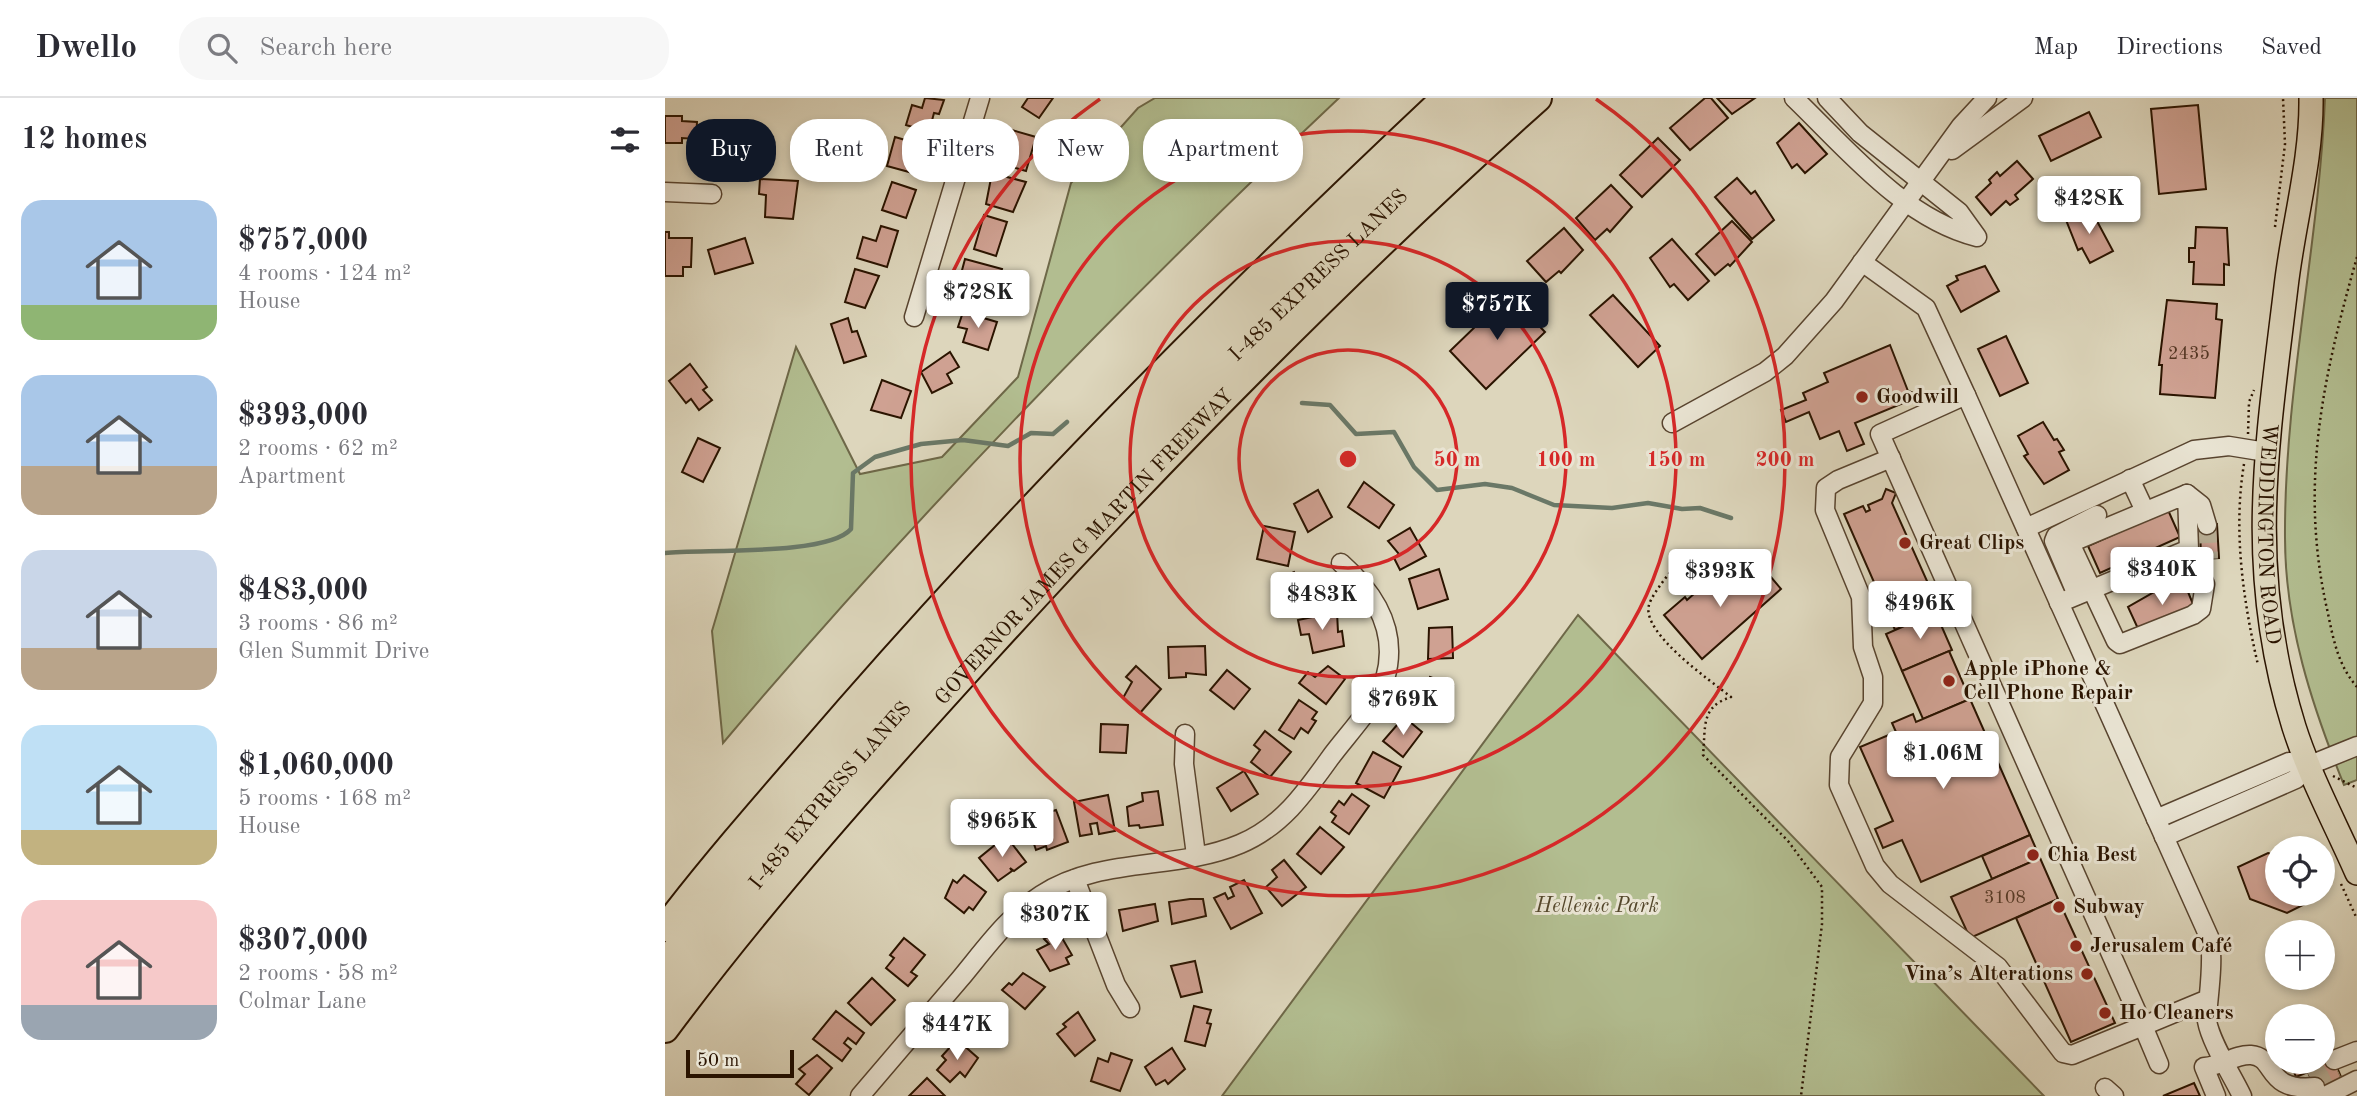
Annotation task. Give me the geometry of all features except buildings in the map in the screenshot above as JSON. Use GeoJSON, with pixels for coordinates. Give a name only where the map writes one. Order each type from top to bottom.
{"type":"FeatureCollection","features":[{"type":"Feature","properties":{"kind":"highway"},"geometry":{"type":"LineString","coordinates":[[665,928],[774,795],[969,575],[1207,326],[1445,98]]}},
{"type":"Feature","properties":{"kind":"highway","name":"I-485 EXPRESS LANES"},"geometry":{"type":"LineString","coordinates":[[665,962],[773,830],[948,626],[1262,301],[1476,98]]}},
{"type":"Feature","properties":{"kind":"highway","name":"I-485 EXPRESS LANES"},"geometry":{"type":"LineString","coordinates":[[665,995],[832,791],[1015,581],[1224,367],[1443,156],[1509,98]]}},
{"type":"Feature","properties":{"kind":"highway","name":"GOVERNOR JAMES G MARTIN FREEWAY"},"geometry":{"type":"LineString","coordinates":[[665,1029],[719,960],[911,733],[1090,536],[1248,373],[1538,98]]}},
{"type":"Feature","properties":{"kind":"main road","name":"WEDDINGTON ROAD"},"geometry":{"type":"LineString","coordinates":[[2311,98],[2309,138],[2291,243],[2266,452],[2262,523],[2267,607],[2285,695],[2310,765],[2357,873]]}},
{"type":"Feature","properties":{"kind":"street"},"geometry":{"type":"LineString","coordinates":[[914,317],[980,98]]}},
{"type":"Feature","properties":{"kind":"street"},"geometry":{"type":"LineString","coordinates":[[1794,98],[1870,171],[1907,202],[1950,231],[1977,237],[1959,212],[1860,133],[1827,98]]}},
{"type":"Feature","properties":{"kind":"street"},"geometry":{"type":"LineString","coordinates":[[1672,423],[1765,372],[1785,356],[1834,301],[1961,126],[1987,98]]}},
{"type":"Feature","properties":{"kind":"street"},"geometry":{"type":"LineString","coordinates":[[1940,158],[2023,98]]}},
{"type":"Feature","properties":{"kind":"street"},"geometry":{"type":"LineString","coordinates":[[665,192],[712,194]]}},
{"type":"Feature","properties":{"kind":"street"},"geometry":{"type":"LineString","coordinates":[[1862,262],[1926,308],[1966,395],[2210,939],[2206,1020],[2242,1096]]}},
{"type":"Feature","properties":{"kind":"street"},"geometry":{"type":"LineString","coordinates":[[1966,395],[1880,434],[2159,1064]]}},
{"type":"Feature","properties":{"kind":"street"},"geometry":{"type":"LineString","coordinates":[[2026,528],[2181,455],[2208,447],[2229,446],[2266,452]]}},
{"type":"Feature","properties":{"kind":"street"},"geometry":{"type":"LineString","coordinates":[[1891,458],[1838,480],[1826,488],[1825,510],[1861,597],[1863,647],[1873,677],[1873,703],[1840,757],[1839,785],[1875,866],[1890,884],[1998,967],[2063,1053],[2072,1055],[2209,999]]}},
{"type":"Feature","properties":{"kind":"street"},"geometry":{"type":"LineString","coordinates":[[2130,479],[2145,512]]}},
{"type":"Feature","properties":{"kind":"street"},"geometry":{"type":"LineString","coordinates":[[2187,494],[2145,512],[2056,536],[2054,541],[2084,592],[2120,644],[2193,615],[2201,609],[2209,559]]}},
{"type":"Feature","properties":{"kind":"street"},"geometry":{"type":"LineString","coordinates":[[2187,494],[2201,505],[2207,525]]}},
{"type":"Feature","properties":{"kind":"street"},"geometry":{"type":"LineString","coordinates":[[2187,494],[2189,549],[2205,584]]}},
{"type":"Feature","properties":{"kind":"street"},"geometry":{"type":"LineString","coordinates":[[2089,498],[2100,522]]}},
{"type":"Feature","properties":{"kind":"street"},"geometry":{"type":"LineString","coordinates":[[2059,603],[2189,549]]}},
{"type":"Feature","properties":{"kind":"street"},"geometry":{"type":"LineString","coordinates":[[860,1096],[1004,924],[1042,894],[1075,879],[1112,868],[1236,846],[1274,825],[1300,798],[1385,679],[1388,647],[1384,617],[1379,604],[1360,580],[1341,563]]}},
{"type":"Feature","properties":{"kind":"street"},"geometry":{"type":"LineString","coordinates":[[1185,734],[1184,764],[1196,855]]}},
{"type":"Feature","properties":{"kind":"street"},"geometry":{"type":"LineString","coordinates":[[2164,837],[2296,779],[2310,765],[2357,747]]}},
{"type":"Feature","properties":{"kind":"street"},"geometry":{"type":"LineString","coordinates":[[2156,820],[2289,762],[2310,765]]}},
{"type":"Feature","properties":{"kind":"street"},"geometry":{"type":"LineString","coordinates":[[1075,879],[1116,985],[1130,1008]]}},
{"type":"Feature","properties":{"kind":"street"},"geometry":{"type":"LineString","coordinates":[[2345,1071],[2357,1051]]}},
{"type":"Feature","properties":{"kind":"street"},"geometry":{"type":"LineString","coordinates":[[2216,1096],[2204,1067],[2253,1055],[2264,1060],[2279,1082],[2312,1087],[2345,1071],[2357,1061]]}},
{"type":"Feature","properties":{"kind":"path"},"geometry":{"type":"LineString","coordinates":[[2357,257],[2335,336],[2315,443],[2316,537],[2322,589],[2336,651],[2344,670],[2357,687]]}},
{"type":"Feature","properties":{"kind":"path"},"geometry":{"type":"LineString","coordinates":[[1683,555],[1649,605],[1650,623],[1682,658],[1731,697],[1715,702],[1708,711],[1703,755],[1788,841],[1822,887],[1822,924],[1801,1096]]}},
{"type":"Feature","properties":{"kind":"green space"},"geometry":{"type":"Polygon","coordinates":[[[1155,98],[1339,98],[1303,132],[1303,119],[1143,119],[1143,182],[1251,182],[1100,332],[945,493],[723,743],[712,631],[796,347],[860,474],[942,457],[1018,377],[1071,183],[1129,182],[1128,119],[1138,108],[1155,98]]]}},
{"type":"Feature","properties":{"kind":"green space"},"geometry":{"type":"Polygon","coordinates":[[[2325,98],[2357,98],[2357,780],[2344,785],[2311,695],[2295,633],[2286,570],[2285,538],[2290,428],[2322,153],[2325,98]]]}},
{"type":"Feature","properties":{"kind":"green space","name":"Hellenic Park"},"geometry":{"type":"Polygon","coordinates":[[[1578,615],[2044,1096],[1222,1096],[1578,615]]]}},
{"type":"Feature","properties":{"kind":"waterway"},"geometry":{"type":"LineString","coordinates":[[1302,403],[1330,405],[1356,434],[1394,432],[1414,467],[1437,490],[1485,484],[1512,488],[1554,505],[1612,508],[1648,503],[1682,509],[1700,508],[1731,518]]}},
{"type":"Feature","properties":{"kind":"waterway"},"geometry":{"type":"LineString","coordinates":[[665,553],[764,550],[818,544],[838,538],[851,529],[853,473],[875,457],[921,444],[963,440],[1008,446],[1031,433],[1053,434],[1067,422]]}},
{"type":"Feature","properties":{"kind":"tunnel"},"geometry":{"type":"LineString","coordinates":[[2207,525],[2209,559]]}},
{"type":"Feature","properties":{"kind":"tunnel"},"geometry":{"type":"LineString","coordinates":[[2315,1087],[2340,1075]]}},
{"type":"Feature","properties":{"kind":"place","name":"Goodwill"},"geometry":{"type":"Point","coordinates":[1862,397]}},
{"type":"Feature","properties":{"kind":"place","name":"Great Clips"},"geometry":{"type":"Point","coordinates":[1905,543]}},
{"type":"Feature","properties":{"kind":"place","name":"Apple iPhone & Cell Phone Repair"},"geometry":{"type":"Point","coordinates":[1949,681]}},
{"type":"Feature","properties":{"kind":"place","name":"Chia Best"},"geometry":{"type":"Point","coordinates":[2033,855]}},
{"type":"Feature","properties":{"kind":"place","name":"Subway"},"geometry":{"type":"Point","coordinates":[2059,907]}},
{"type":"Feature","properties":{"kind":"place","name":"Jerusalem Café"},"geometry":{"type":"Point","coordinates":[2076,946]}},
{"type":"Feature","properties":{"kind":"place","name":"Vina’s Alterations"},"geometry":{"type":"Point","coordinates":[2087,974]}},
{"type":"Feature","properties":{"kind":"place","name":"Ho Cleaners"},"geometry":{"type":"Point","coordinates":[2105,1013]}}]}
